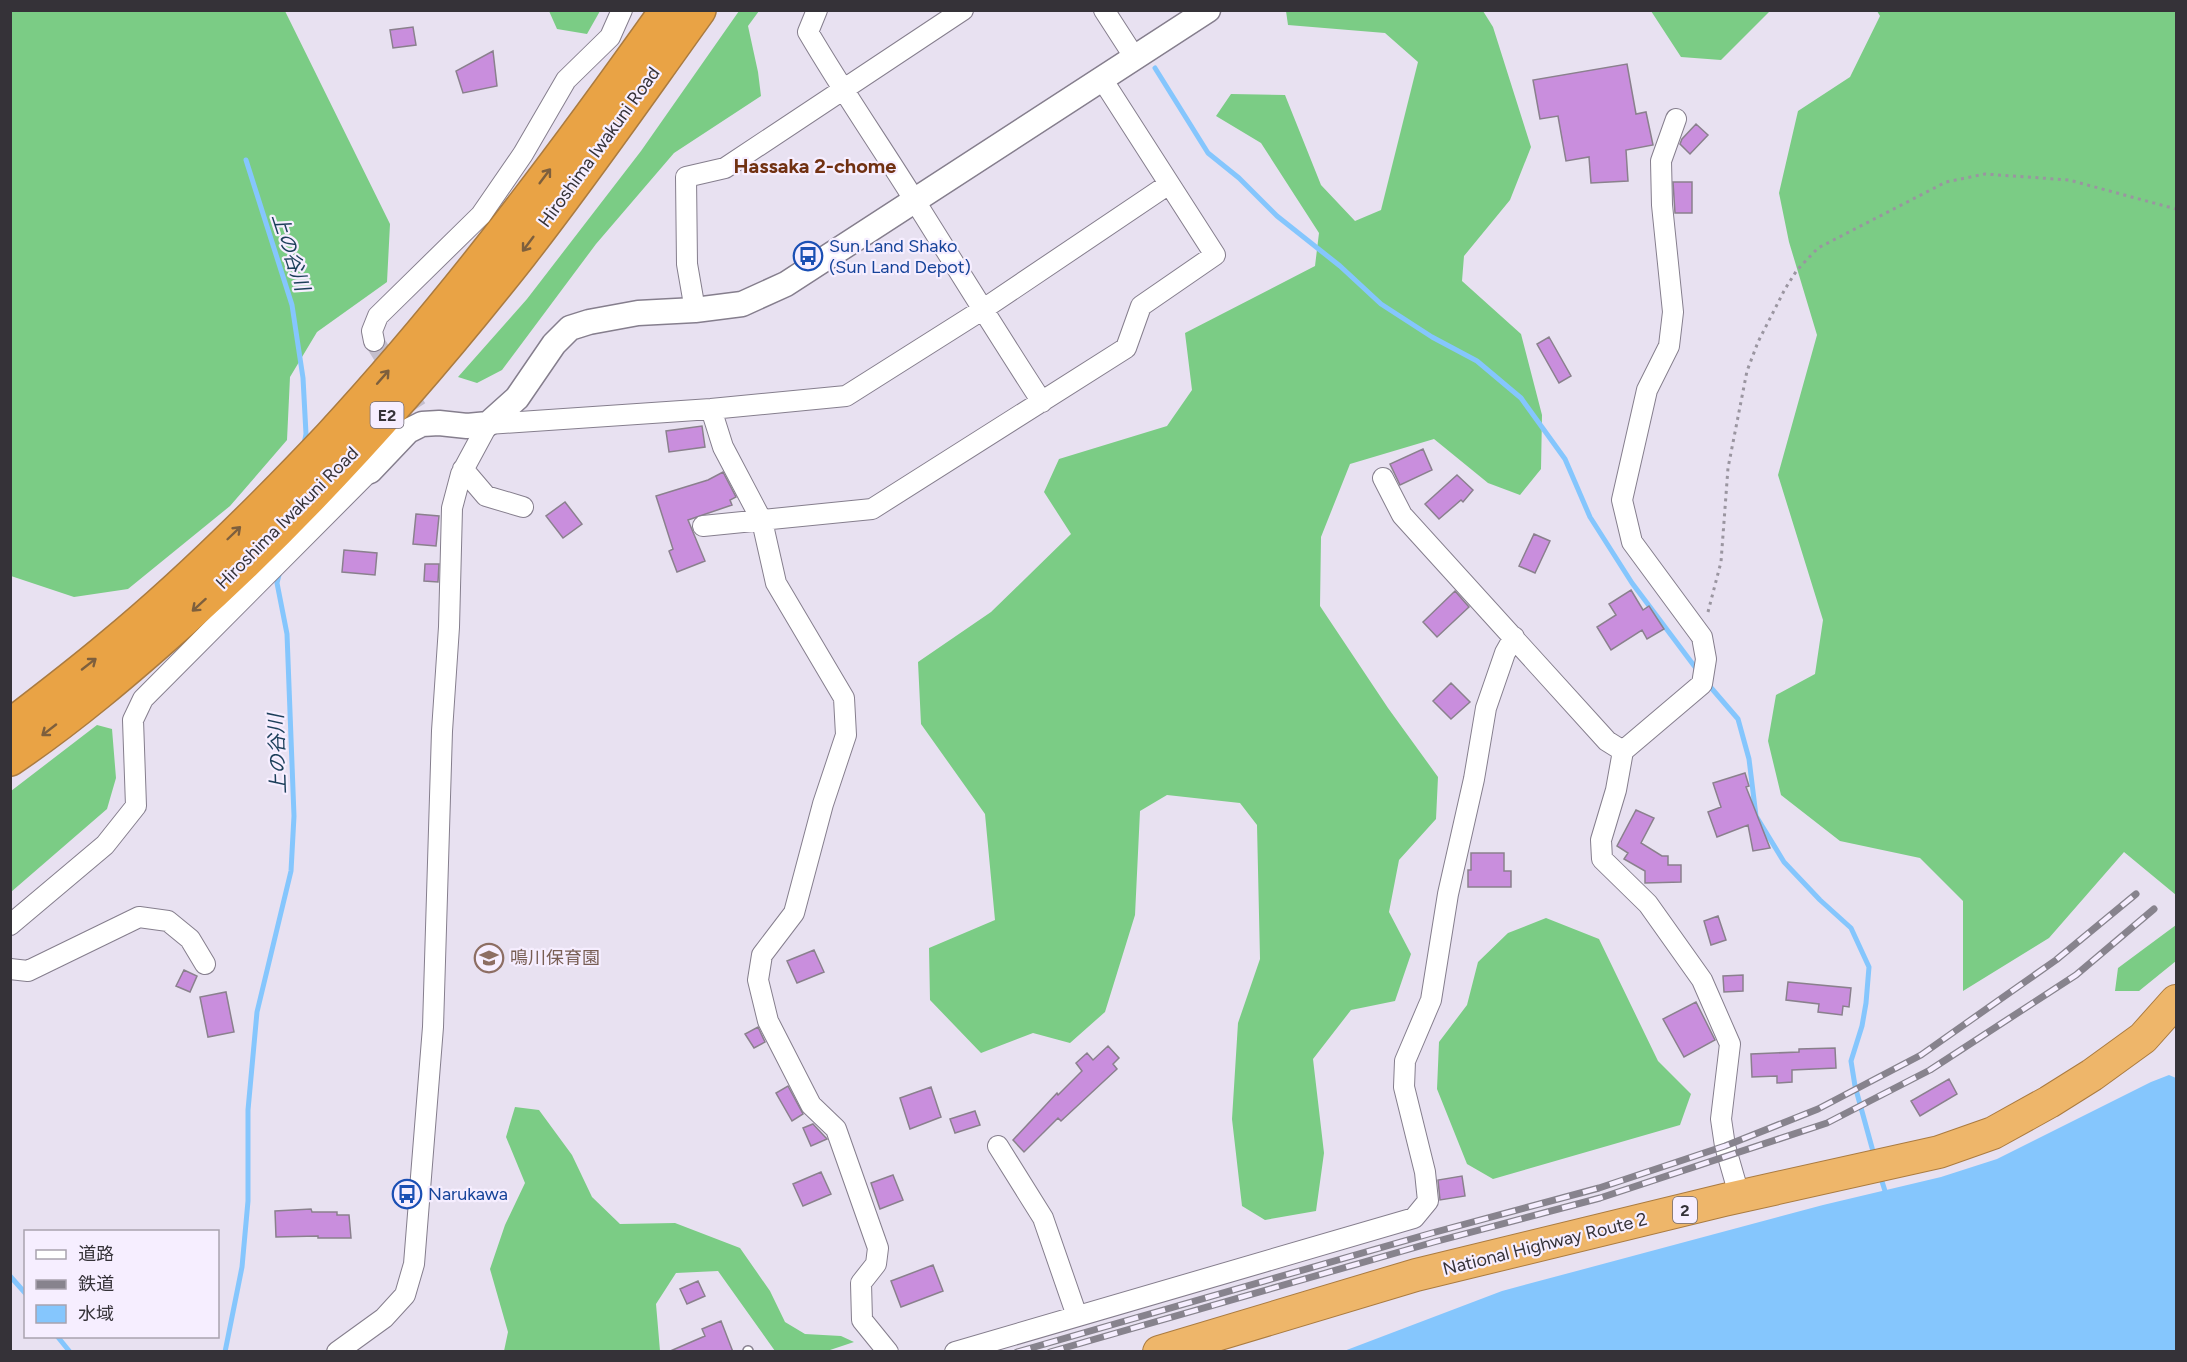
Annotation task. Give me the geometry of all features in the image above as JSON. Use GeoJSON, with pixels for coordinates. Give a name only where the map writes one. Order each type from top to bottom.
{"type":"FeatureCollection","features":[{"type":"Feature","properties":{"kind":"highway","name":"Hiroshima Iwakuni Road"},"geometry":{"type":"LineString","coordinates":[[10,726],[112,646],[273,496],[330,437],[439,312],[475,267],[615,83],[667,10]]}},
{"type":"Feature","properties":{"kind":"highway","name":"Hiroshima Iwakuni Road"},"geometry":{"type":"LineString","coordinates":[[10,759],[130,667],[174,628],[291,519],[351,455],[402,398],[520,255],[699,10]]}},
{"type":"Feature","properties":{"kind":"highway","name":"National Highway Route 2"},"geometry":{"type":"LineString","coordinates":[[1159,1352],[1416,1275],[1939,1152],[1993,1133],[2049,1102],[2143,1038],[2176,1000]]}},
{"type":"Feature","properties":{"kind":"street"},"geometry":{"type":"LineString","coordinates":[[374,341],[372,331],[378,316],[481,215],[523,154],[566,80],[610,37],[622,10]]}},
{"type":"Feature","properties":{"kind":"street"},"geometry":{"type":"LineString","coordinates":[[817,10],[807,32],[842,91],[915,200],[981,310],[1042,402]]}},
{"type":"Feature","properties":{"kind":"street"},"geometry":{"type":"LineString","coordinates":[[695,310],[687,264],[686,177],[725,168],[963,10]]}},
{"type":"Feature","properties":{"kind":"street"},"geometry":{"type":"LineString","coordinates":[[1104,10],[1136,58]]}},
{"type":"Feature","properties":{"kind":"street"},"geometry":{"type":"LineString","coordinates":[[337,1352],[384,1318],[405,1295],[414,1264],[433,1027],[442,731],[449,627],[452,508],[463,469],[488,424],[517,398],[554,344],[570,328],[638,313],[695,310],[742,304],[786,285],[1208,10]]}},
{"type":"Feature","properties":{"kind":"street"},"geometry":{"type":"LineString","coordinates":[[703,525],[872,509],[1126,348],[1140,306],[1215,255],[1102,79]]}},
{"type":"Feature","properties":{"kind":"street"},"geometry":{"type":"LineString","coordinates":[[1676,119],[1661,161],[1662,205],[1673,312],[1669,346],[1647,390],[1622,500],[1632,542],[1701,637],[1706,659],[1702,684],[1623,751],[1616,790],[1600,840],[1602,859],[1648,904],[1702,980],[1730,1044],[1721,1119],[1725,1146],[1740,1198]]}},
{"type":"Feature","properties":{"kind":"street"},"geometry":{"type":"LineString","coordinates":[[10,925],[105,845],[136,806],[133,720],[143,699],[408,430],[422,424],[467,426],[846,396],[981,310],[1169,184]]}},
{"type":"Feature","properties":{"kind":"street"},"geometry":{"type":"LineString","coordinates":[[711,408],[723,447],[762,521],[776,583],[844,698],[846,735],[823,804],[794,913],[762,955],[758,980],[768,1021],[811,1105],[836,1129],[878,1248],[876,1264],[861,1283],[862,1320],[888,1352]]}},
{"type":"Feature","properties":{"kind":"street"},"geometry":{"type":"LineString","coordinates":[[463,469],[486,496],[524,507]]}},
{"type":"Feature","properties":{"kind":"street"},"geometry":{"type":"LineString","coordinates":[[1383,478],[1402,514],[1607,741],[1623,751]]}},
{"type":"Feature","properties":{"kind":"street"},"geometry":{"type":"LineString","coordinates":[[955,1352],[991,1346],[1077,1316],[1414,1218],[1428,1201],[1425,1172],[1404,1087],[1405,1061],[1431,1000],[1448,894],[1474,779],[1486,708],[1505,653],[1514,637]]}},
{"type":"Feature","properties":{"kind":"street"},"geometry":{"type":"LineString","coordinates":[[10,969],[28,971],[139,917],[168,921],[190,939],[205,964]]}},
{"type":"Feature","properties":{"kind":"street"},"geometry":{"type":"LineString","coordinates":[[999,1146],[1043,1218],[1077,1316]]}},
{"type":"Feature","properties":{"kind":"path"},"geometry":{"type":"LineString","coordinates":[[1701,637],[1720,562],[1728,468],[1747,371],[1758,342],[1785,289],[1797,270],[1818,248],[1947,182],[1985,174],[2069,180],[2176,209]]}},
{"type":"Feature","properties":{"kind":"green space"},"geometry":{"type":"Polygon","coordinates":[[[11,10],[285,11],[390,224],[387,282],[317,332],[290,377],[287,440],[230,506],[128,589],[74,597],[11,576],[11,10]]]}},
{"type":"Feature","properties":{"kind":"green space"},"geometry":{"type":"Polygon","coordinates":[[[549,11],[600,11],[587,34],[557,29],[549,11]]]}},
{"type":"Feature","properties":{"kind":"green space"},"geometry":{"type":"Polygon","coordinates":[[[739,11],[759,11],[748,26],[761,96],[674,153],[596,244],[502,370],[477,383],[458,377],[527,299],[641,151],[739,11]]]}},
{"type":"Feature","properties":{"kind":"green space"},"geometry":{"type":"Polygon","coordinates":[[[1286,11],[1483,11],[1493,27],[1531,147],[1510,200],[1464,256],[1462,281],[1521,334],[1542,415],[1541,469],[1520,495],[1488,483],[1434,439],[1350,464],[1321,537],[1320,606],[1388,708],[1438,777],[1436,819],[1399,860],[1389,912],[1411,954],[1395,1001],[1351,1010],[1313,1059],[1324,1153],[1316,1211],[1265,1220],[1242,1206],[1232,1119],[1238,1023],[1260,959],[1257,825],[1240,803],[1167,795],[1140,811],[1135,915],[1105,1012],[1070,1043],[1033,1033],[981,1053],[930,1000],[929,948],[995,920],[985,814],[921,724],[918,662],[991,612],[1071,534],[1044,492],[1059,459],[1167,426],[1192,390],[1185,333],[1315,266],[1319,233],[1261,143],[1216,116],[1231,94],[1285,95],[1321,185],[1355,221],[1381,210],[1418,62],[1385,33],[1288,25],[1286,11]]]}},
{"type":"Feature","properties":{"kind":"green space"},"geometry":{"type":"Polygon","coordinates":[[[1651,11],[1770,11],[1721,60],[1681,57],[1651,11]]]}},
{"type":"Feature","properties":{"kind":"green space"},"geometry":{"type":"Polygon","coordinates":[[[1877,11],[2176,11],[2176,895],[2124,852],[2049,938],[1963,991],[1963,901],[1920,858],[1840,841],[1781,795],[1768,741],[1776,695],[1815,674],[1823,620],[1778,475],[1817,335],[1789,242],[1779,193],[1798,111],[1850,77],[1880,16],[1877,11]]]}},
{"type":"Feature","properties":{"kind":"green space"},"geometry":{"type":"Polygon","coordinates":[[[97,725],[112,729],[116,778],[107,809],[11,892],[11,791],[97,725]]]}},
{"type":"Feature","properties":{"kind":"green space"},"geometry":{"type":"Polygon","coordinates":[[[1546,918],[1599,939],[1658,1061],[1691,1094],[1680,1125],[1493,1179],[1467,1164],[1437,1089],[1439,1042],[1467,1005],[1478,962],[1508,933],[1546,918]]]}},
{"type":"Feature","properties":{"kind":"green space"},"geometry":{"type":"Polygon","coordinates":[[[2176,925],[2176,961],[2139,991],[2115,991],[2118,968],[2176,925]]]}},
{"type":"Feature","properties":{"kind":"green space"},"geometry":{"type":"Polygon","coordinates":[[[515,1107],[539,1110],[572,1155],[592,1197],[620,1224],[675,1223],[740,1248],[770,1291],[785,1322],[805,1334],[841,1336],[854,1342],[827,1351],[775,1351],[718,1271],[676,1273],[656,1304],[660,1351],[504,1351],[508,1332],[490,1269],[505,1225],[525,1183],[506,1137],[515,1107]]]}},
{"type":"Feature","properties":{"kind":"water"},"geometry":{"type":"Polygon","coordinates":[[[2169,1075],[2176,1078],[2176,1351],[1344,1351],[1502,1291],[1823,1205],[1941,1177],[1997,1159],[2169,1075]]]}},
{"type":"Feature","properties":{"kind":"building"},"geometry":{"type":"Polygon","coordinates":[[[413,27],[416,45],[393,48],[390,30],[413,27]]]}},
{"type":"Feature","properties":{"kind":"building"},"geometry":{"type":"Polygon","coordinates":[[[493,51],[497,86],[463,93],[456,71],[493,51]]]}},
{"type":"Feature","properties":{"kind":"building"},"geometry":{"type":"Polygon","coordinates":[[[1627,64],[1636,114],[1646,112],[1653,145],[1626,150],[1628,181],[1591,183],[1589,157],[1566,161],[1558,116],[1540,119],[1533,80],[1627,64]]]}},
{"type":"Feature","properties":{"kind":"building"},"geometry":{"type":"Polygon","coordinates":[[[1696,124],[1708,135],[1690,154],[1680,144],[1696,124]]]}},
{"type":"Feature","properties":{"kind":"building"},"geometry":{"type":"Polygon","coordinates":[[[1673,182],[1692,182],[1692,213],[1675,213],[1673,182]]]}},
{"type":"Feature","properties":{"kind":"building"},"geometry":{"type":"Polygon","coordinates":[[[1549,337],[1571,376],[1559,383],[1537,344],[1549,337]]]}},
{"type":"Feature","properties":{"kind":"building"},"geometry":{"type":"Polygon","coordinates":[[[702,426],[705,447],[669,452],[666,431],[702,426]]]}},
{"type":"Feature","properties":{"kind":"building"},"geometry":{"type":"Polygon","coordinates":[[[1423,449],[1432,470],[1400,485],[1390,464],[1423,449]]]}},
{"type":"Feature","properties":{"kind":"building"},"geometry":{"type":"Polygon","coordinates":[[[723,472],[736,497],[730,500],[732,505],[688,520],[705,561],[677,572],[669,551],[673,549],[656,496],[708,480],[723,472]]]}},
{"type":"Feature","properties":{"kind":"building"},"geometry":{"type":"Polygon","coordinates":[[[1457,475],[1473,490],[1463,502],[1461,500],[1439,519],[1425,504],[1457,475]]]}},
{"type":"Feature","properties":{"kind":"building"},"geometry":{"type":"Polygon","coordinates":[[[565,502],[582,524],[563,538],[546,516],[565,502]]]}},
{"type":"Feature","properties":{"kind":"building"},"geometry":{"type":"Polygon","coordinates":[[[416,514],[439,516],[436,546],[413,544],[416,514]]]}},
{"type":"Feature","properties":{"kind":"building"},"geometry":{"type":"Polygon","coordinates":[[[1534,534],[1550,541],[1535,573],[1519,566],[1534,534]]]}},
{"type":"Feature","properties":{"kind":"building"},"geometry":{"type":"Polygon","coordinates":[[[344,550],[377,553],[375,575],[342,572],[344,550]]]}},
{"type":"Feature","properties":{"kind":"building"},"geometry":{"type":"Polygon","coordinates":[[[425,564],[439,564],[438,582],[424,581],[425,564]]]}},
{"type":"Feature","properties":{"kind":"building"},"geometry":{"type":"Polygon","coordinates":[[[1631,590],[1643,610],[1649,606],[1664,629],[1647,639],[1642,630],[1611,650],[1597,627],[1616,615],[1609,604],[1631,590]]]}},
{"type":"Feature","properties":{"kind":"building"},"geometry":{"type":"Polygon","coordinates":[[[1455,591],[1469,607],[1437,637],[1423,622],[1455,591]]]}},
{"type":"Feature","properties":{"kind":"building"},"geometry":{"type":"Polygon","coordinates":[[[1451,683],[1470,702],[1451,719],[1433,701],[1451,683]]]}},
{"type":"Feature","properties":{"kind":"building"},"geometry":{"type":"Polygon","coordinates":[[[1745,773],[1749,786],[1746,787],[1770,848],[1753,851],[1748,825],[1717,837],[1708,812],[1721,807],[1713,783],[1745,773]]]}},
{"type":"Feature","properties":{"kind":"building"},"geometry":{"type":"Polygon","coordinates":[[[1636,810],[1654,818],[1641,843],[1662,856],[1668,856],[1668,865],[1681,865],[1681,882],[1645,883],[1645,871],[1624,859],[1628,853],[1617,846],[1636,810]]]}},
{"type":"Feature","properties":{"kind":"building"},"geometry":{"type":"Polygon","coordinates":[[[1471,853],[1504,853],[1504,871],[1511,871],[1511,887],[1468,887],[1471,853]]]}},
{"type":"Feature","properties":{"kind":"building"},"geometry":{"type":"Polygon","coordinates":[[[1718,916],[1726,940],[1711,945],[1704,921],[1718,916]]]}},
{"type":"Feature","properties":{"kind":"building"},"geometry":{"type":"Polygon","coordinates":[[[814,950],[824,972],[797,983],[787,961],[814,950]]]}},
{"type":"Feature","properties":{"kind":"building"},"geometry":{"type":"Polygon","coordinates":[[[184,970],[197,976],[190,992],[176,986],[184,970]]]}},
{"type":"Feature","properties":{"kind":"building"},"geometry":{"type":"Polygon","coordinates":[[[1743,975],[1743,991],[1724,992],[1723,976],[1743,975]]]}},
{"type":"Feature","properties":{"kind":"building"},"geometry":{"type":"Polygon","coordinates":[[[1788,982],[1851,988],[1849,1007],[1843,1006],[1842,1015],[1818,1012],[1819,1004],[1786,1000],[1788,982]]]}},
{"type":"Feature","properties":{"kind":"building"},"geometry":{"type":"Polygon","coordinates":[[[226,992],[234,1032],[208,1037],[200,997],[226,992]]]}},
{"type":"Feature","properties":{"kind":"building"},"geometry":{"type":"Polygon","coordinates":[[[1696,1002],[1715,1040],[1684,1057],[1663,1019],[1696,1002]]]}},
{"type":"Feature","properties":{"kind":"building"},"geometry":{"type":"Polygon","coordinates":[[[758,1027],[765,1042],[754,1048],[745,1034],[758,1027]]]}},
{"type":"Feature","properties":{"kind":"building"},"geometry":{"type":"Polygon","coordinates":[[[1108,1046],[1119,1058],[1113,1064],[1117,1069],[1061,1121],[1058,1118],[1024,1152],[1013,1140],[1057,1093],[1058,1095],[1082,1071],[1076,1063],[1087,1053],[1093,1060],[1108,1046]]]}},
{"type":"Feature","properties":{"kind":"building"},"geometry":{"type":"Polygon","coordinates":[[[1835,1048],[1836,1068],[1792,1070],[1792,1082],[1777,1083],[1777,1076],[1752,1077],[1751,1054],[1835,1048]]]}},
{"type":"Feature","properties":{"kind":"building"},"geometry":{"type":"Polygon","coordinates":[[[1949,1079],[1957,1094],[1920,1116],[1911,1101],[1949,1079]]]}},
{"type":"Feature","properties":{"kind":"building"},"geometry":{"type":"Polygon","coordinates":[[[788,1086],[803,1114],[792,1121],[776,1093],[788,1086]]]}},
{"type":"Feature","properties":{"kind":"building"},"geometry":{"type":"Polygon","coordinates":[[[931,1087],[941,1117],[910,1129],[900,1098],[931,1087]]]}},
{"type":"Feature","properties":{"kind":"building"},"geometry":{"type":"Polygon","coordinates":[[[975,1111],[980,1125],[955,1133],[950,1119],[975,1111]]]}},
{"type":"Feature","properties":{"kind":"building"},"geometry":{"type":"Polygon","coordinates":[[[813,1124],[827,1139],[811,1146],[803,1128],[813,1124]]]}},
{"type":"Feature","properties":{"kind":"building"},"geometry":{"type":"Polygon","coordinates":[[[821,1172],[831,1194],[803,1206],[793,1184],[821,1172]]]}},
{"type":"Feature","properties":{"kind":"building"},"geometry":{"type":"Polygon","coordinates":[[[893,1175],[903,1200],[880,1209],[871,1183],[893,1175]]]}},
{"type":"Feature","properties":{"kind":"building"},"geometry":{"type":"Polygon","coordinates":[[[1462,1176],[1465,1196],[1440,1200],[1438,1180],[1462,1176]]]}},
{"type":"Feature","properties":{"kind":"building"},"geometry":{"type":"Polygon","coordinates":[[[311,1209],[312,1212],[337,1212],[337,1215],[349,1215],[351,1238],[276,1237],[275,1211],[311,1209]]]}},
{"type":"Feature","properties":{"kind":"building"},"geometry":{"type":"Polygon","coordinates":[[[933,1265],[943,1291],[901,1307],[891,1281],[933,1265]]]}},
{"type":"Feature","properties":{"kind":"building"},"geometry":{"type":"Polygon","coordinates":[[[698,1281],[705,1296],[687,1304],[680,1289],[698,1281]]]}},
{"type":"Feature","properties":{"kind":"building"},"geometry":{"type":"Polygon","coordinates":[[[721,1321],[733,1352],[668,1352],[705,1336],[702,1329],[721,1321]]]}},
{"type":"Feature","properties":{"kind":"waterway"},"geometry":{"type":"LineString","coordinates":[[1155,68],[1208,153],[1239,178],[1277,216],[1340,266],[1381,304],[1432,337],[1477,361],[1521,398],[1565,459],[1590,517],[1632,583],[1698,671]]}},
{"type":"Feature","properties":{"kind":"waterway","name":"上の谷川"},"geometry":{"type":"LineString","coordinates":[[246,160],[292,305],[303,378],[306,434],[304,444]]}},
{"type":"Feature","properties":{"kind":"waterway","name":"上の谷川"},"geometry":{"type":"LineString","coordinates":[[225,1352],[242,1267],[248,1201],[248,1110],[257,1012],[291,871],[294,816],[287,634],[277,583],[280,571]]}},
{"type":"Feature","properties":{"kind":"waterway"},"geometry":{"type":"LineString","coordinates":[[1707,683],[1738,719],[1749,759],[1756,816],[1784,862],[1820,900],[1851,928],[1869,967],[1862,1026],[1851,1061],[1855,1086],[1874,1155]]}},
{"type":"Feature","properties":{"kind":"waterway"},"geometry":{"type":"LineString","coordinates":[[1880,1175],[1885,1191]]}},
{"type":"Feature","properties":{"kind":"waterway"},"geometry":{"type":"LineString","coordinates":[[10,1276],[24,1292]]}},
{"type":"Feature","properties":{"kind":"waterway"},"geometry":{"type":"LineString","coordinates":[[59,1338],[70,1352]]}},
{"type":"Feature","properties":{"kind":"tunnel"},"geometry":{"type":"LineString","coordinates":[[374,341],[417,409],[422,424]]}},
{"type":"Feature","properties":{"kind":"railway"},"geometry":{"type":"LineString","coordinates":[[1017,1352],[1432,1233],[1599,1188],[1725,1146],[1818,1109],[1921,1055],[2056,960],[2136,894]]}},
{"type":"Feature","properties":{"kind":"railway"},"geometry":{"type":"LineString","coordinates":[[1050,1352],[1434,1242],[1600,1198],[1827,1123],[1930,1070],[2076,975],[2154,909]]}},
{"type":"Feature","properties":{"kind":"place","name":"Sun Land Shako (Sun Land Depot)"},"geometry":{"type":"Point","coordinates":[808,256]}},
{"type":"Feature","properties":{"kind":"place","name":"鳴川保育園"},"geometry":{"type":"Point","coordinates":[489,958]}},
{"type":"Feature","properties":{"kind":"place","name":"Narukawa"},"geometry":{"type":"Point","coordinates":[407,1194]}},
{"type":"Feature","properties":{"kind":"district","name":"Hassaka 2-chome"},"geometry":{"type":"Point","coordinates":[815,166]}}]}
